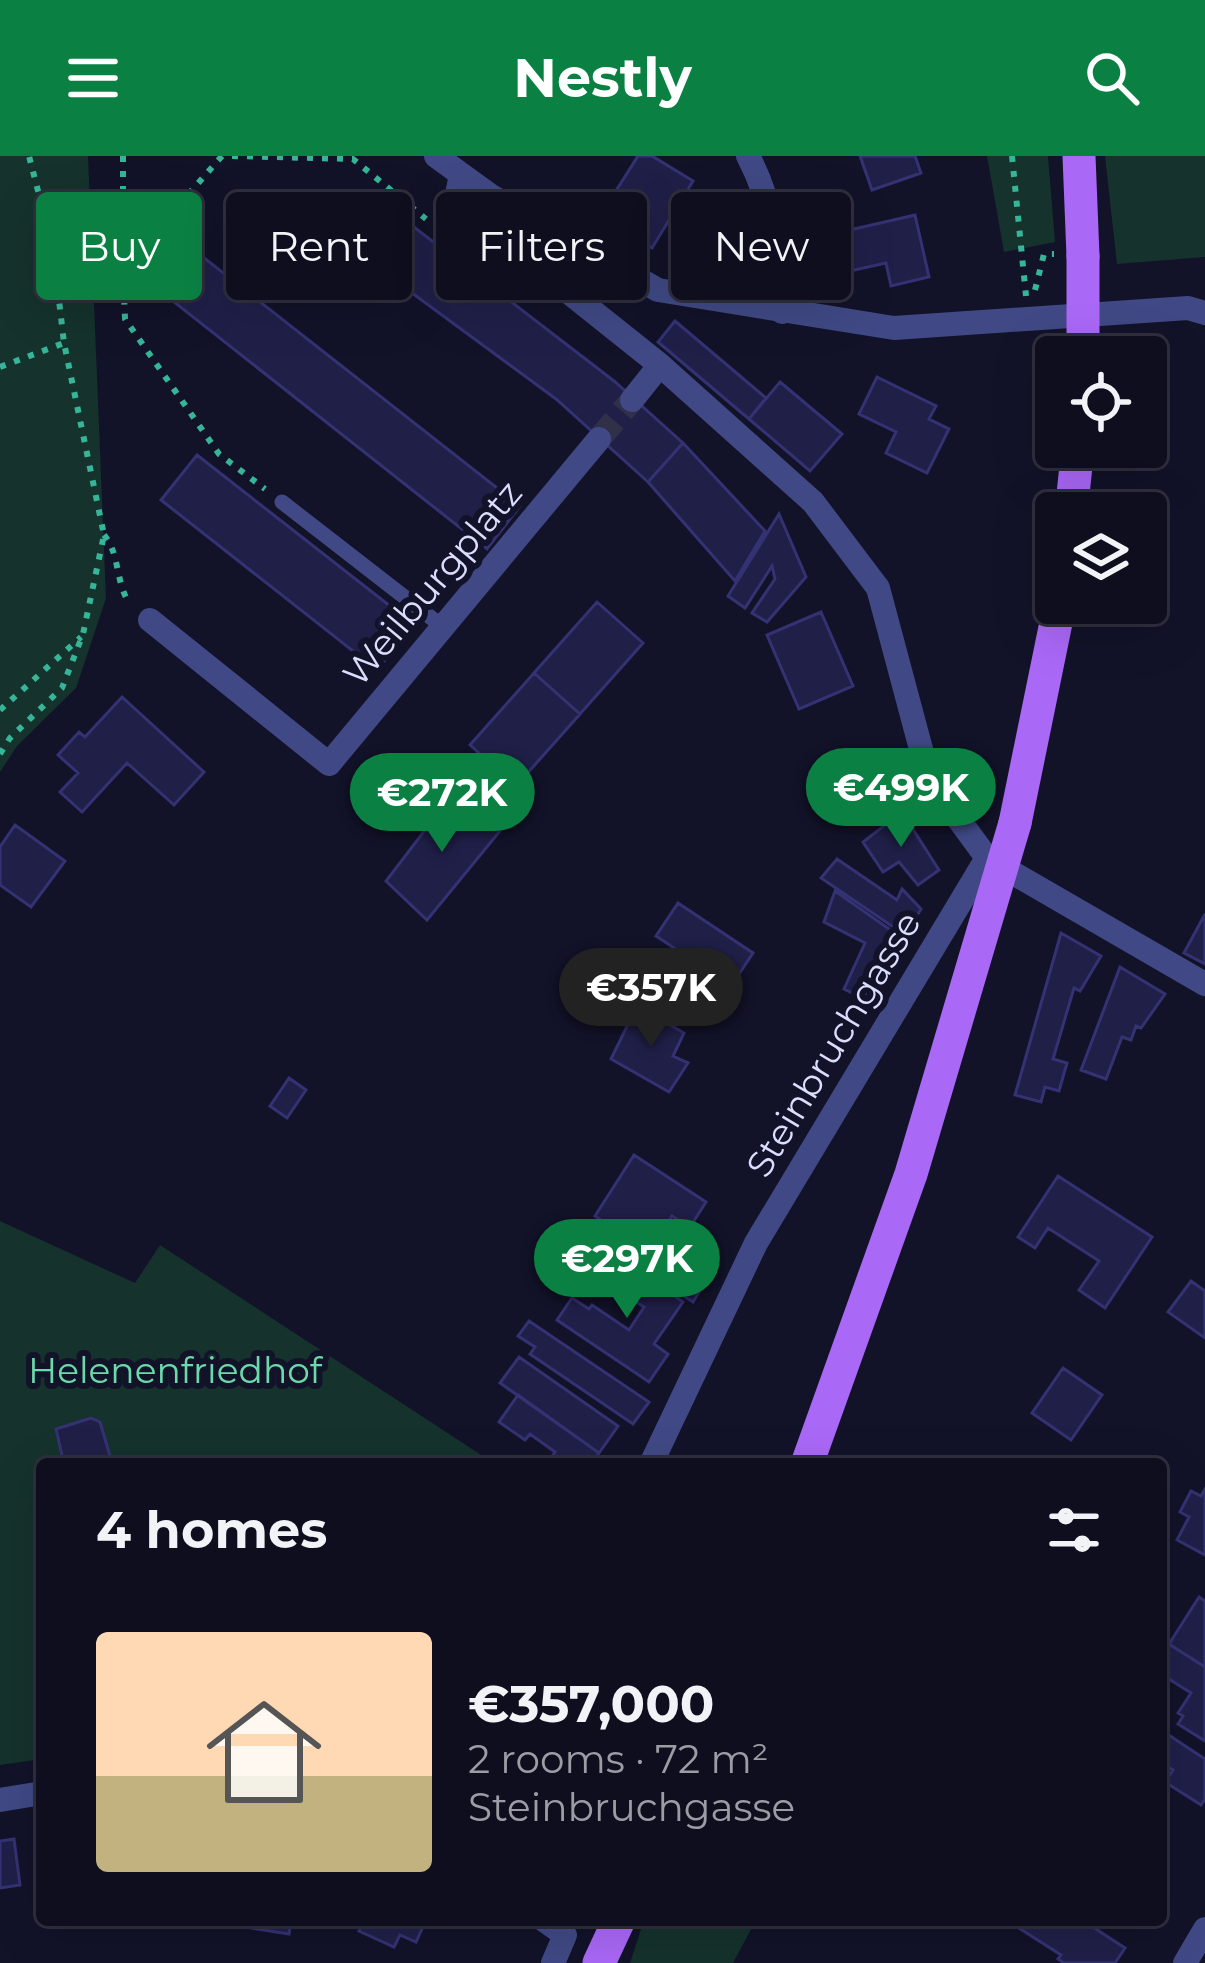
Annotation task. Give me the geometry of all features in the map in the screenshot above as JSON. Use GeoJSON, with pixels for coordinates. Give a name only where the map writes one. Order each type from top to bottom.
{"type":"FeatureCollection","features":[{"type":"Feature","properties":{"kind":"main road"},"geometry":{"type":"LineString","coordinates":[[1079,156],[1070,255],[1080,336]]}},
{"type":"Feature","properties":{"kind":"main road"},"geometry":{"type":"LineString","coordinates":[[809,1458],[911,1174],[989,920],[1028,767],[1056,624]]}},
{"type":"Feature","properties":{"kind":"main road"},"geometry":{"type":"LineString","coordinates":[[599,1963],[616,1926]]}},
{"type":"Feature","properties":{"kind":"street"},"geometry":{"type":"LineString","coordinates":[[436,156],[485,192]]}},
{"type":"Feature","properties":{"kind":"street"},"geometry":{"type":"LineString","coordinates":[[748,156],[769,197],[782,312]]}},
{"type":"Feature","properties":{"kind":"street"},"geometry":{"type":"LineString","coordinates":[[647,284],[658,290],[894,328],[1188,308],[1205,313]]}},
{"type":"Feature","properties":{"kind":"street"},"geometry":{"type":"LineString","coordinates":[[578,300],[660,365],[813,502],[878,588],[929,779],[987,858],[1205,983]]}},
{"type":"Feature","properties":{"kind":"street"},"geometry":{"type":"LineString","coordinates":[[632,400],[660,365]]}},
{"type":"Feature","properties":{"kind":"street","name":"Weilburgplatz"},"geometry":{"type":"LineString","coordinates":[[141,613],[329,764],[599,439]]}},
{"type":"Feature","properties":{"kind":"street","name":"Steinbruchgasse"},"geometry":{"type":"LineString","coordinates":[[654,1458],[756,1243],[987,858]]}},
{"type":"Feature","properties":{"kind":"street"},"geometry":{"type":"LineString","coordinates":[[0,1800],[36,1794]]}},
{"type":"Feature","properties":{"kind":"street"},"geometry":{"type":"LineString","coordinates":[[552,1926],[565,1935],[553,1963]]}},
{"type":"Feature","properties":{"kind":"street"},"geometry":{"type":"LineString","coordinates":[[1185,1963],[1205,1929]]}},
{"type":"Feature","properties":{"kind":"lane"},"geometry":{"type":"LineString","coordinates":[[453,192],[457,172]]}},
{"type":"Feature","properties":{"kind":"lane"},"geometry":{"type":"LineString","coordinates":[[282,502],[443,627]]}},
{"type":"Feature","properties":{"kind":"path"},"geometry":{"type":"LineString","coordinates":[[0,754],[62,688],[83,634],[104,535],[64,343],[53,249],[29,156]]}},
{"type":"Feature","properties":{"kind":"path"},"geometry":{"type":"LineString","coordinates":[[123,156],[123,192]]}},
{"type":"Feature","properties":{"kind":"path"},"geometry":{"type":"LineString","coordinates":[[191,192],[222,156]]}},
{"type":"Feature","properties":{"kind":"path"},"geometry":{"type":"LineString","coordinates":[[232,156],[354,158],[426,219]]}},
{"type":"Feature","properties":{"kind":"path"},"geometry":{"type":"LineString","coordinates":[[1012,156],[1029,317]]}},
{"type":"Feature","properties":{"kind":"path"},"geometry":{"type":"LineString","coordinates":[[1029,317],[1044,254],[1070,255]]}},
{"type":"Feature","properties":{"kind":"path"},"geometry":{"type":"LineString","coordinates":[[124,300],[124,319],[219,454],[282,502]]}},
{"type":"Feature","properties":{"kind":"path"},"geometry":{"type":"LineString","coordinates":[[0,368],[64,343]]}},
{"type":"Feature","properties":{"kind":"path"},"geometry":{"type":"LineString","coordinates":[[104,535],[115,550],[118,586],[141,613]]}},
{"type":"Feature","properties":{"kind":"path"},"geometry":{"type":"LineString","coordinates":[[0,710],[83,634]]}},
{"type":"Feature","properties":{"kind":"green space"},"geometry":{"type":"Polygon","coordinates":[[[0,156],[88,156],[89,192],[36,192],[36,300],[94,300],[106,598],[76,688],[17,746],[0,772],[0,156]]]}},
{"type":"Feature","properties":{"kind":"green space"},"geometry":{"type":"Polygon","coordinates":[[[987,156],[1048,156],[1055,242],[1004,252],[987,156]]]}},
{"type":"Feature","properties":{"kind":"green space"},"geometry":{"type":"Polygon","coordinates":[[[1105,156],[1205,156],[1205,257],[1117,264],[1105,156]]]}},
{"type":"Feature","properties":{"kind":"green space","name":"Helenenfriedhof"},"geometry":{"type":"Polygon","coordinates":[[[0,1221],[135,1283],[160,1245],[486,1458],[36,1458],[36,1760],[0,1765],[0,1221]]]}},
{"type":"Feature","properties":{"kind":"green space"},"geometry":{"type":"Polygon","coordinates":[[[642,1926],[753,1926],[733,1963],[630,1963],[642,1926]]]}},
{"type":"Feature","properties":{"kind":"building"},"geometry":{"type":"Polygon","coordinates":[[[638,156],[652,156],[693,181],[686,192],[671,192],[671,217],[652,248],[647,245],[647,192],[615,192],[638,156]]]}},
{"type":"Feature","properties":{"kind":"building"},"geometry":{"type":"Polygon","coordinates":[[[860,156],[915,156],[921,173],[872,190],[860,156]]]}},
{"type":"Feature","properties":{"kind":"building"},"geometry":{"type":"Polygon","coordinates":[[[915,215],[929,277],[891,286],[886,263],[851,271],[851,230],[915,215]]]}},
{"type":"Feature","properties":{"kind":"building"},"geometry":{"type":"Polygon","coordinates":[[[412,226],[436,244],[436,300],[509,300],[614,381],[683,443],[648,482],[556,399],[412,293],[412,226]]]}},
{"type":"Feature","properties":{"kind":"building"},"geometry":{"type":"Polygon","coordinates":[[[202,256],[226,275],[226,300],[258,300],[520,506],[487,549],[172,300],[202,300],[202,256]]]}},
{"type":"Feature","properties":{"kind":"building"},"geometry":{"type":"Polygon","coordinates":[[[675,321],[766,398],[749,419],[658,342],[675,321]]]}},
{"type":"Feature","properties":{"kind":"building"},"geometry":{"type":"Polygon","coordinates":[[[877,377],[936,406],[929,419],[949,429],[927,473],[886,453],[896,432],[859,414],[877,377]]]}},
{"type":"Feature","properties":{"kind":"building"},"geometry":{"type":"Polygon","coordinates":[[[780,382],[842,434],[810,471],[749,419],[780,382]]]}},
{"type":"Feature","properties":{"kind":"building"},"geometry":{"type":"Polygon","coordinates":[[[683,443],[765,531],[735,581],[648,482],[683,443]]]}},
{"type":"Feature","properties":{"kind":"building"},"geometry":{"type":"Polygon","coordinates":[[[197,455],[413,624],[377,670],[161,500],[197,455]]]}},
{"type":"Feature","properties":{"kind":"building"},"geometry":{"type":"Polygon","coordinates":[[[779,514],[806,577],[767,622],[752,613],[775,579],[772,566],[745,608],[728,596],[779,514]]]}},
{"type":"Feature","properties":{"kind":"building"},"geometry":{"type":"Polygon","coordinates":[[[597,602],[643,643],[580,714],[534,673],[597,602]]]}},
{"type":"Feature","properties":{"kind":"building"},"geometry":{"type":"Polygon","coordinates":[[[821,612],[853,686],[799,709],[767,635],[821,612]]]}},
{"type":"Feature","properties":{"kind":"building"},"geometry":{"type":"Polygon","coordinates":[[[534,673],[580,714],[516,786],[470,745],[534,673]]]}},
{"type":"Feature","properties":{"kind":"building"},"geometry":{"type":"Polygon","coordinates":[[[122,697],[204,772],[174,805],[127,763],[82,812],[60,792],[78,773],[58,755],[79,732],[85,737],[122,697]]]}},
{"type":"Feature","properties":{"kind":"building"},"geometry":{"type":"Polygon","coordinates":[[[455,791],[500,831],[427,920],[386,881],[455,791]]]}},
{"type":"Feature","properties":{"kind":"building"},"geometry":{"type":"Polygon","coordinates":[[[902,812],[939,870],[918,885],[899,862],[883,872],[863,842],[902,812]]]}},
{"type":"Feature","properties":{"kind":"building"},"geometry":{"type":"Polygon","coordinates":[[[15,825],[65,861],[31,907],[0,885],[0,847],[15,825]]]}},
{"type":"Feature","properties":{"kind":"building"},"geometry":{"type":"Polygon","coordinates":[[[837,859],[897,900],[902,889],[921,909],[905,935],[821,878],[837,859]]]}},
{"type":"Feature","properties":{"kind":"building"},"geometry":{"type":"Polygon","coordinates":[[[835,891],[899,936],[863,998],[844,989],[865,943],[824,922],[835,891]]]}},
{"type":"Feature","properties":{"kind":"building"},"geometry":{"type":"Polygon","coordinates":[[[678,903],[753,953],[737,977],[709,958],[703,967],[656,936],[678,903]]]}},
{"type":"Feature","properties":{"kind":"building"},"geometry":{"type":"Polygon","coordinates":[[[1205,914],[1205,964],[1184,953],[1205,914]]]}},
{"type":"Feature","properties":{"kind":"building"},"geometry":{"type":"Polygon","coordinates":[[[1061,933],[1101,956],[1080,991],[1074,988],[1053,1059],[1067,1063],[1059,1091],[1045,1087],[1041,1102],[1015,1095],[1061,933]]]}},
{"type":"Feature","properties":{"kind":"building"},"geometry":{"type":"Polygon","coordinates":[[[1120,967],[1165,994],[1141,1028],[1136,1026],[1131,1040],[1122,1037],[1106,1079],[1081,1070],[1120,967]]]}},
{"type":"Feature","properties":{"kind":"building"},"geometry":{"type":"Polygon","coordinates":[[[637,1006],[684,1033],[673,1056],[688,1063],[669,1092],[611,1059],[637,1006]]]}},
{"type":"Feature","properties":{"kind":"building"},"geometry":{"type":"Polygon","coordinates":[[[289,1078],[306,1090],[287,1118],[270,1106],[289,1078]]]}},
{"type":"Feature","properties":{"kind":"building"},"geometry":{"type":"Polygon","coordinates":[[[634,1155],[706,1202],[690,1227],[672,1216],[649,1251],[595,1216],[634,1155]]]}},
{"type":"Feature","properties":{"kind":"building"},"geometry":{"type":"Polygon","coordinates":[[[1058,1176],[1152,1237],[1105,1308],[1079,1290],[1099,1261],[1048,1228],[1035,1248],[1018,1237],[1058,1176]]]}},
{"type":"Feature","properties":{"kind":"building"},"geometry":{"type":"Polygon","coordinates":[[[616,1256],[683,1302],[654,1344],[668,1354],[649,1382],[557,1320],[572,1298],[589,1309],[592,1305],[629,1330],[644,1307],[601,1278],[616,1256]]]}},
{"type":"Feature","properties":{"kind":"building"},"geometry":{"type":"Polygon","coordinates":[[[678,1269],[704,1284],[693,1302],[668,1286],[678,1269]]]}},
{"type":"Feature","properties":{"kind":"building"},"geometry":{"type":"Polygon","coordinates":[[[1191,1281],[1205,1291],[1205,1338],[1168,1312],[1191,1281]]]}},
{"type":"Feature","properties":{"kind":"building"},"geometry":{"type":"Polygon","coordinates":[[[529,1321],[649,1402],[633,1424],[530,1354],[535,1347],[518,1336],[529,1321]]]}},
{"type":"Feature","properties":{"kind":"building"},"geometry":{"type":"Polygon","coordinates":[[[519,1357],[618,1426],[599,1453],[500,1383],[519,1357]]]}},
{"type":"Feature","properties":{"kind":"building"},"geometry":{"type":"Polygon","coordinates":[[[1063,1368],[1102,1395],[1071,1440],[1032,1413],[1063,1368]]]}},
{"type":"Feature","properties":{"kind":"building"},"geometry":{"type":"Polygon","coordinates":[[[518,1395],[599,1453],[595,1458],[551,1458],[555,1452],[530,1434],[525,1440],[499,1422],[518,1395]]]}},
{"type":"Feature","properties":{"kind":"building"},"geometry":{"type":"Polygon","coordinates":[[[91,1418],[100,1422],[113,1458],[63,1458],[56,1429],[91,1418]]]}},
{"type":"Feature","properties":{"kind":"building"},"geometry":{"type":"Polygon","coordinates":[[[1205,1489],[1205,1555],[1177,1540],[1189,1517],[1180,1512],[1191,1491],[1201,1496],[1205,1489]]]}},
{"type":"Feature","properties":{"kind":"building"},"geometry":{"type":"Polygon","coordinates":[[[1199,1597],[1205,1601],[1205,1667],[1169,1644],[1199,1597]]]}},
{"type":"Feature","properties":{"kind":"building"},"geometry":{"type":"Polygon","coordinates":[[[1167,1643],[1205,1667],[1205,1741],[1178,1724],[1183,1716],[1178,1713],[1191,1693],[1167,1678],[1167,1643]]]}},
{"type":"Feature","properties":{"kind":"building"},"geometry":{"type":"Polygon","coordinates":[[[1167,1734],[1205,1759],[1201,1805],[1167,1783],[1173,1770],[1167,1766],[1167,1734]]]}},
{"type":"Feature","properties":{"kind":"building"},"geometry":{"type":"Polygon","coordinates":[[[14,1839],[20,1885],[0,1888],[0,1841],[14,1839]]]}},
{"type":"Feature","properties":{"kind":"building"},"geometry":{"type":"Polygon","coordinates":[[[252,1926],[290,1926],[289,1934],[252,1926]]]}},
{"type":"Feature","properties":{"kind":"building"},"geometry":{"type":"Polygon","coordinates":[[[361,1926],[423,1926],[416,1942],[400,1935],[394,1947],[359,1931],[361,1926]]]}},
{"type":"Feature","properties":{"kind":"building"},"geometry":{"type":"Polygon","coordinates":[[[1016,1926],[1091,1926],[1125,1948],[1115,1963],[1064,1963],[1058,1959],[1061,1955],[1016,1926]]]}},
{"type":"Feature","properties":{"kind":"tunnel"},"geometry":{"type":"LineString","coordinates":[[599,439],[632,400]]}}]}
